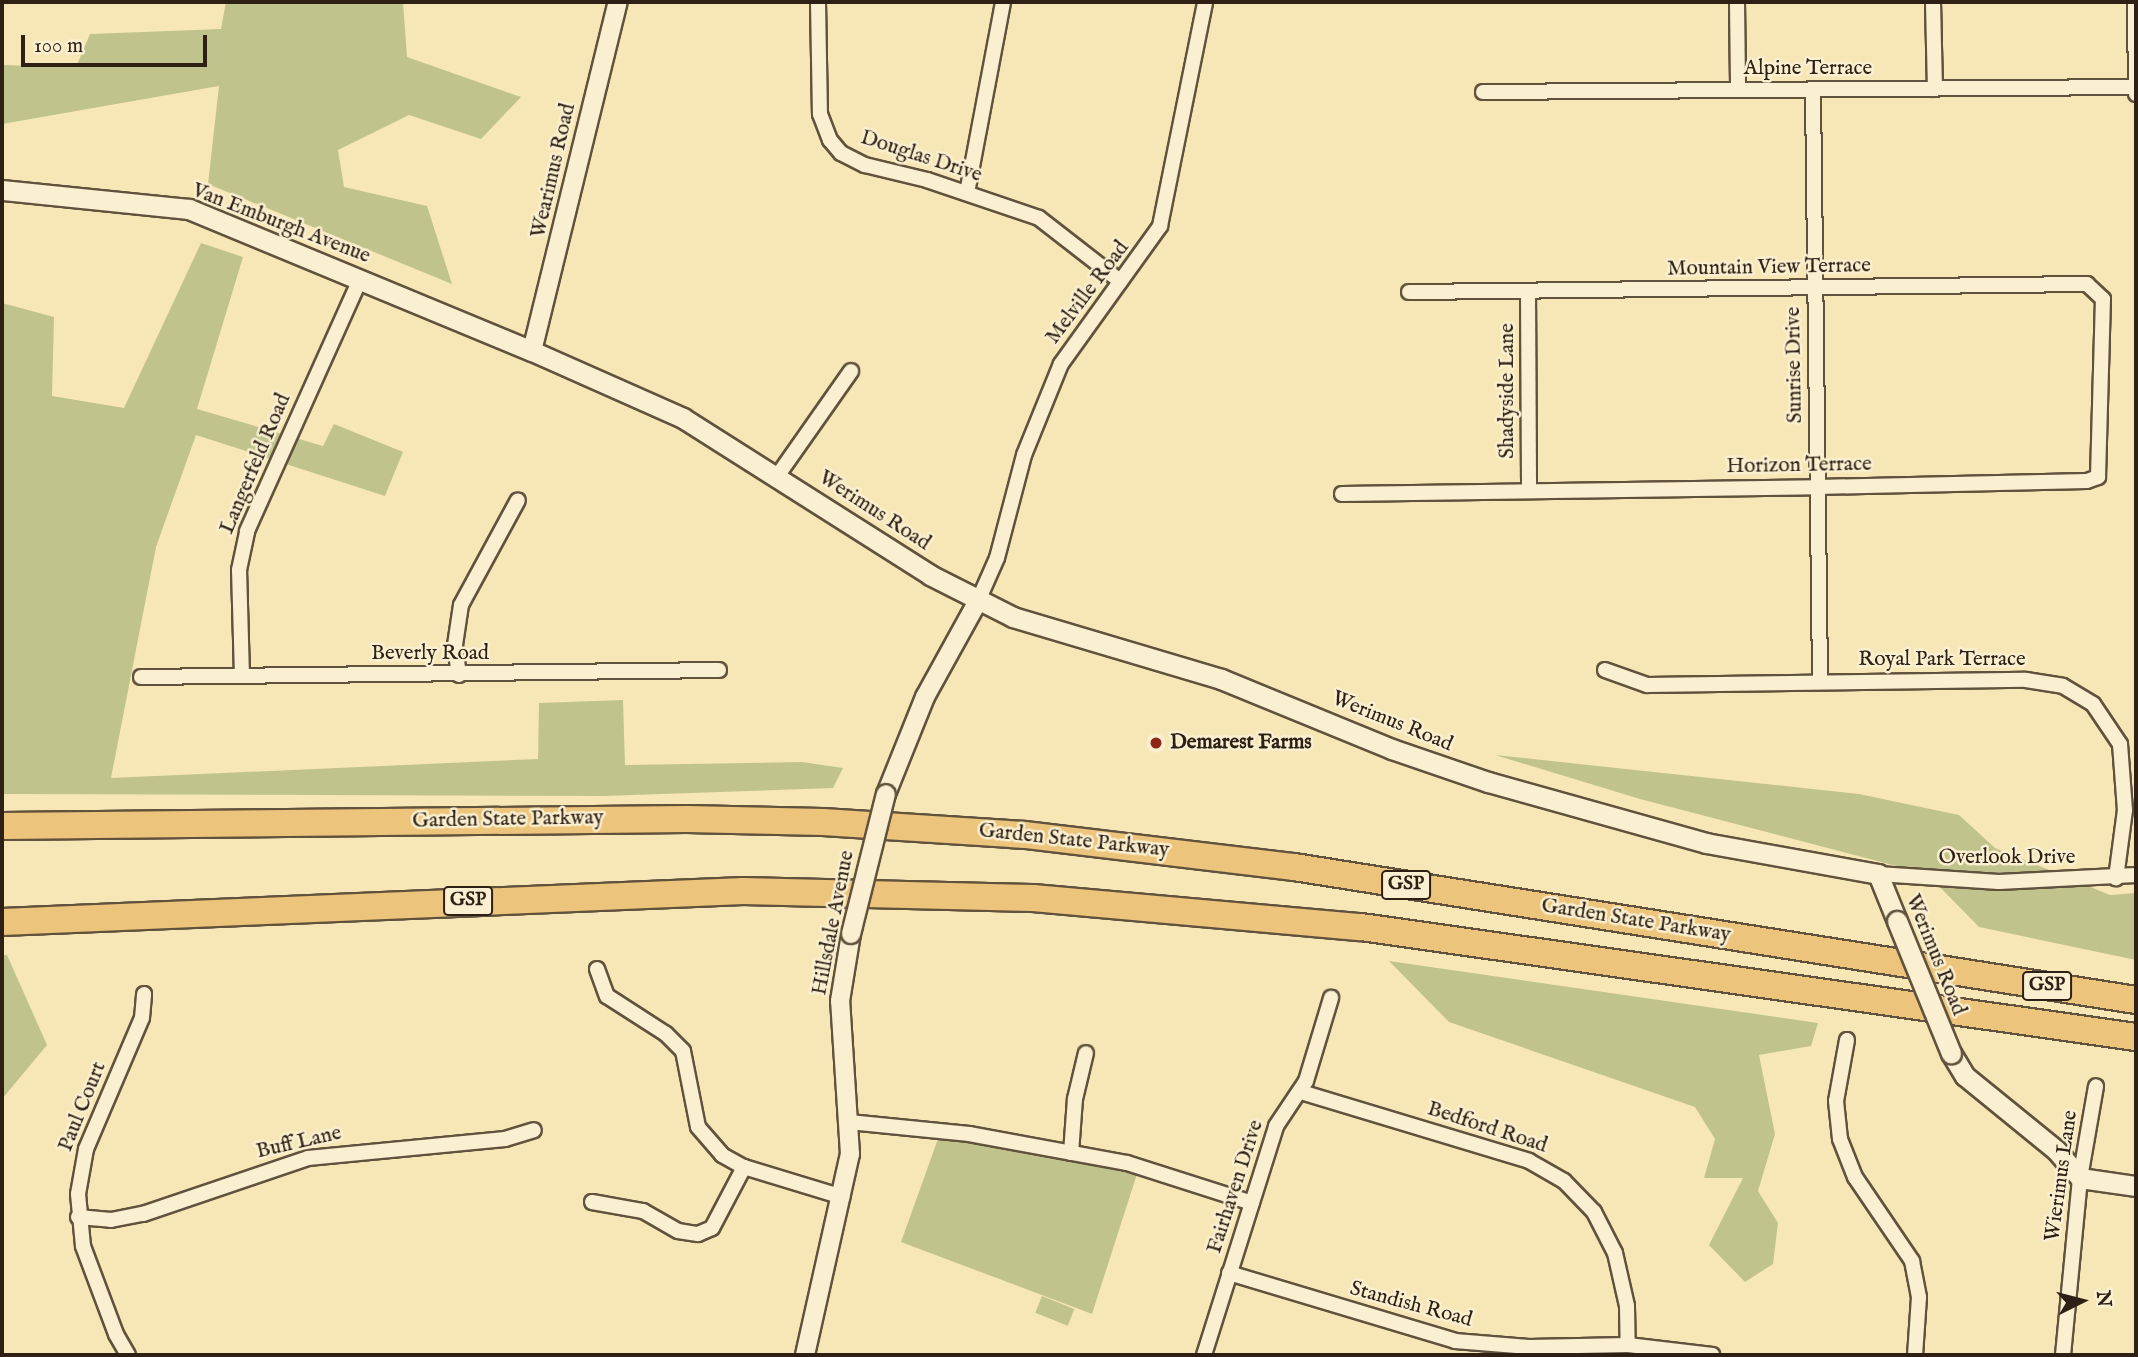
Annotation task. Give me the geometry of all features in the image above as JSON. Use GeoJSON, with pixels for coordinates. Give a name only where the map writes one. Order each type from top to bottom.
{"type":"FeatureCollection","features":[{"type":"Feature","properties":{"kind":"highway","name":"Garden State Parkway"},"geometry":{"type":"LineString","coordinates":[[2,826],[687,819],[823,822],[1025,835],[1294,867],[2136,1000]]}},
{"type":"Feature","properties":{"kind":"highway","name":"Garden State Parkway"},"geometry":{"type":"LineString","coordinates":[[2,922],[743,891],[1033,898],[1361,927],[2136,1037]]}},
{"type":"Feature","properties":{"kind":"main road","name":"Van Emburgh Avenue"},"geometry":{"type":"LineString","coordinates":[[2,190],[189,209],[532,351]]}},
{"type":"Feature","properties":{"kind":"main road","name":"Werimus Road"},"geometry":{"type":"LineString","coordinates":[[532,351],[683,418],[978,601],[1052,632],[1221,679],[1392,749],[1488,782],[1706,843],[1878,874],[1951,1053],[1965,1076],[2056,1150],[2080,1178]]}},
{"type":"Feature","properties":{"kind":"main road"},"geometry":{"type":"LineString","coordinates":[[2080,1178],[2136,1186]]}},
{"type":"Feature","properties":{"kind":"street","name":"Wearimus Road"},"geometry":{"type":"LineString","coordinates":[[532,351],[618,2]]}},
{"type":"Feature","properties":{"kind":"street","name":"Douglas Drive"},"geometry":{"type":"LineString","coordinates":[[818,2],[820,114],[830,140],[841,153],[865,165],[967,194],[1057,227],[1120,281]]}},
{"type":"Feature","properties":{"kind":"street"},"geometry":{"type":"LineString","coordinates":[[967,194],[1003,2]]}},
{"type":"Feature","properties":{"kind":"street","name":"Melville Road"},"geometry":{"type":"LineString","coordinates":[[978,601],[997,558],[1024,455],[1048,391],[1077,337],[1151,243],[1166,207],[1205,2]]}},
{"type":"Feature","properties":{"kind":"street"},"geometry":{"type":"LineString","coordinates":[[1737,2],[1738,90]]}},
{"type":"Feature","properties":{"kind":"street"},"geometry":{"type":"LineString","coordinates":[[1933,2],[1935,89]]}},
{"type":"Feature","properties":{"kind":"street"},"geometry":{"type":"LineString","coordinates":[[2135,2],[2135,91]]}},
{"type":"Feature","properties":{"kind":"street","name":"Alpine Terrace"},"geometry":{"type":"LineString","coordinates":[[1483,92],[1935,89],[2135,91]]}},
{"type":"Feature","properties":{"kind":"street","name":"Sunrise Drive"},"geometry":{"type":"LineString","coordinates":[[1813,90],[1820,682]]}},
{"type":"Feature","properties":{"kind":"street","name":"Langerfeld Road"},"geometry":{"type":"LineString","coordinates":[[242,676],[239,570],[247,531],[360,279]]}},
{"type":"Feature","properties":{"kind":"street","name":"Mountain View Terrace"},"geometry":{"type":"LineString","coordinates":[[1409,292],[2087,285],[2103,299],[2100,319]]}},
{"type":"Feature","properties":{"kind":"street","name":"Shadyside Lane"},"geometry":{"type":"LineString","coordinates":[[1528,291],[1529,489]]}},
{"type":"Feature","properties":{"kind":"street","name":"Horizon Terrace"},"geometry":{"type":"LineString","coordinates":[[1342,494],[2087,481],[2098,477],[2100,319]]}},
{"type":"Feature","properties":{"kind":"street"},"geometry":{"type":"LineString","coordinates":[[778,475],[851,370]]}},
{"type":"Feature","properties":{"kind":"street"},"geometry":{"type":"LineString","coordinates":[[459,675],[455,645],[461,605],[518,500]]}},
{"type":"Feature","properties":{"kind":"street","name":"Hillsdale Avenue"},"geometry":{"type":"LineString","coordinates":[[805,1355],[843,1197],[850,1154],[840,1001],[851,934],[886,794],[925,696],[978,601]]}},
{"type":"Feature","properties":{"kind":"street","name":"Beverly Road"},"geometry":{"type":"LineString","coordinates":[[141,677],[719,670]]}},
{"type":"Feature","properties":{"kind":"street","name":"Royal Park Terrace"},"geometry":{"type":"LineString","coordinates":[[1605,670],[1647,685],[2026,680],[2079,694],[2105,716],[2121,751],[2124,810],[2116,878]]}},
{"type":"Feature","properties":{"kind":"street","name":"Overlook Drive"},"geometry":{"type":"LineString","coordinates":[[1878,874],[2000,882],[2136,876]]}},
{"type":"Feature","properties":{"kind":"street"},"geometry":{"type":"LineString","coordinates":[[597,969],[607,996],[666,1034],[683,1051],[698,1127],[722,1155],[744,1167],[843,1197]]}},
{"type":"Feature","properties":{"kind":"street","name":"Paul Court"},"geometry":{"type":"LineString","coordinates":[[128,1355],[116,1335],[83,1246],[78,1217],[86,1149],[142,1018],[144,994]]}},
{"type":"Feature","properties":{"kind":"street","name":"Fairhaven Drive"},"geometry":{"type":"LineString","coordinates":[[1204,1355],[1276,1126],[1301,1092],[1331,998]]}},
{"type":"Feature","properties":{"kind":"street"},"geometry":{"type":"LineString","coordinates":[[1847,1040],[1836,1101],[1840,1139],[1855,1177],[1912,1261],[1919,1297],[1915,1355]]}},
{"type":"Feature","properties":{"kind":"street"},"geometry":{"type":"LineString","coordinates":[[1071,1153],[1075,1099],[1086,1053]]}},
{"type":"Feature","properties":{"kind":"street","name":"Wierimus Lane"},"geometry":{"type":"LineString","coordinates":[[2063,1355],[2080,1178],[2096,1086]]}},
{"type":"Feature","properties":{"kind":"street","name":"Bedford Road"},"geometry":{"type":"LineString","coordinates":[[1301,1092],[1529,1161],[1564,1181],[1594,1212],[1615,1253],[1627,1306],[1628,1345]]}},
{"type":"Feature","properties":{"kind":"street"},"geometry":{"type":"LineString","coordinates":[[849,1122],[933,1129],[1071,1153],[1152,1170],[1252,1203]]}},
{"type":"Feature","properties":{"kind":"street","name":"Buff Lane"},"geometry":{"type":"LineString","coordinates":[[78,1217],[111,1220],[144,1214],[308,1158],[505,1139],[534,1130]]}},
{"type":"Feature","properties":{"kind":"street"},"geometry":{"type":"LineString","coordinates":[[592,1202],[643,1211],[678,1231],[698,1234],[712,1228],[744,1167]]}},
{"type":"Feature","properties":{"kind":"street","name":"Standish Road"},"geometry":{"type":"LineString","coordinates":[[1230,1273],[1455,1341],[1529,1347],[1628,1345],[1712,1355]]}},
{"type":"Feature","properties":{"kind":"green space"},"geometry":{"type":"Polygon","coordinates":[[[226,2],[403,2],[407,57],[521,97],[481,139],[409,115],[338,150],[344,187],[427,206],[452,284],[208,184],[219,86],[2,124],[2,65],[76,67],[90,34],[221,29],[226,2]]]}},
{"type":"Feature","properties":{"kind":"green space"},"geometry":{"type":"Polygon","coordinates":[[[201,243],[243,257],[197,409],[323,446],[334,424],[403,452],[385,496],[196,435],[156,547],[111,778],[538,759],[539,703],[623,700],[625,765],[802,762],[843,768],[833,788],[604,796],[2,794],[2,303],[54,317],[52,396],[124,408],[201,243]]]}},
{"type":"Feature","properties":{"kind":"green space"},"geometry":{"type":"Polygon","coordinates":[[[1495,755],[1859,794],[1959,815],[1995,848],[2110,895],[2136,893],[2136,960],[1979,927],[1927,874],[1640,799],[1495,755]]]}},
{"type":"Feature","properties":{"kind":"green space"},"geometry":{"type":"Polygon","coordinates":[[[2,955],[7,955],[47,1045],[2,1099],[2,955]]]}},
{"type":"Feature","properties":{"kind":"green space"},"geometry":{"type":"Polygon","coordinates":[[[1389,961],[1818,1023],[1811,1046],[1759,1055],[1775,1134],[1758,1191],[1778,1223],[1773,1264],[1745,1282],[1709,1245],[1743,1178],[1704,1178],[1715,1139],[1695,1107],[1449,1022],[1389,961]]]}},
{"type":"Feature","properties":{"kind":"green space"},"geometry":{"type":"Polygon","coordinates":[[[939,1136],[1137,1174],[1092,1314],[901,1242],[939,1136]]]}},
{"type":"Feature","properties":{"kind":"green space"},"geometry":{"type":"Polygon","coordinates":[[[1042,1296],[1074,1309],[1068,1326],[1035,1313],[1042,1296]]]}},
{"type":"Feature","properties":{"kind":"place","name":"Demarest Farms"},"geometry":{"type":"Point","coordinates":[1156,743]}}]}
